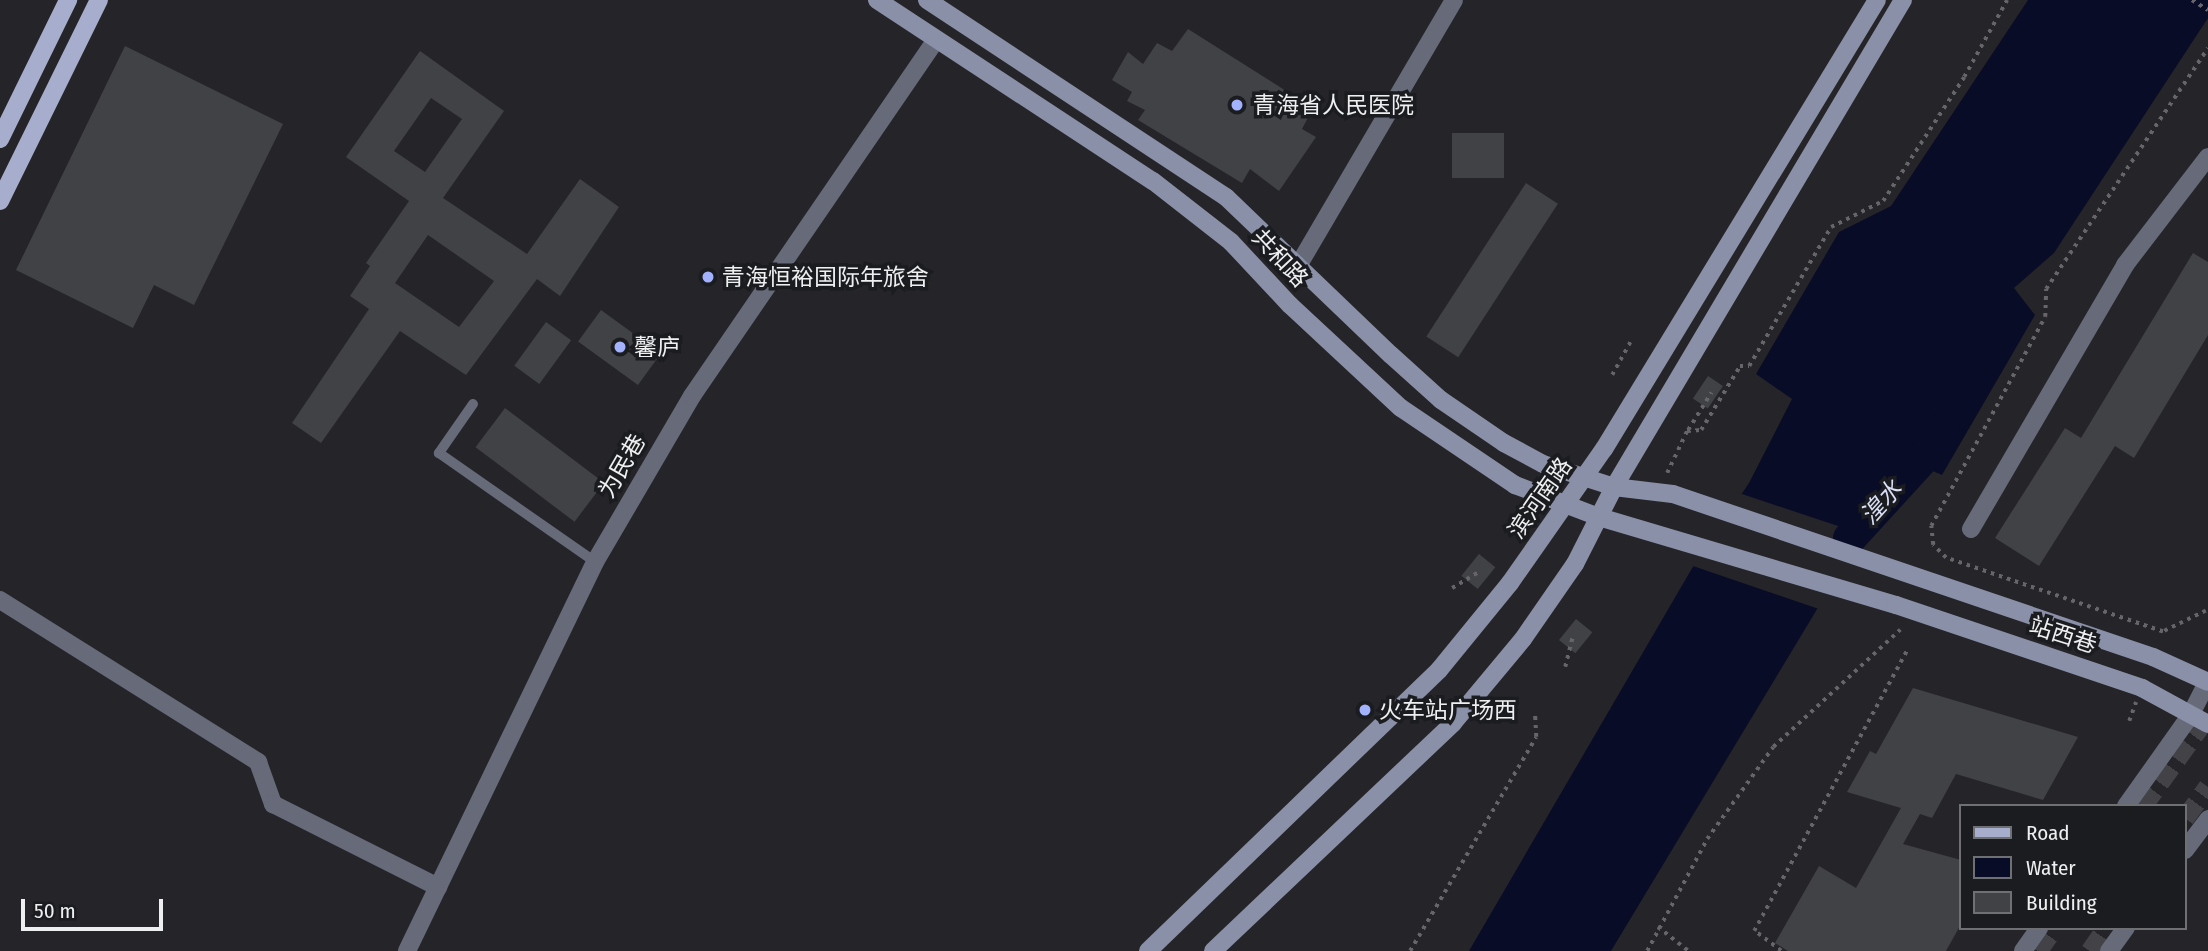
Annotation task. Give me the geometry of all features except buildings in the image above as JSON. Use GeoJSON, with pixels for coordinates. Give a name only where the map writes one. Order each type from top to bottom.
{"type":"FeatureCollection","features":[{"type":"Feature","properties":{"kind":"main road"},"geometry":{"type":"LineString","coordinates":[[0,139],[68,0]]}},
{"type":"Feature","properties":{"kind":"main road"},"geometry":{"type":"LineString","coordinates":[[0,201],[99,0]]}},
{"type":"Feature","properties":{"kind":"main road","name":"共和路"},"geometry":{"type":"LineString","coordinates":[[877,0],[1153,181],[1231,242],[1290,304],[1401,408],[1515,485],[1599,517],[1652,531]]}},
{"type":"Feature","properties":{"kind":"main road","name":"共和路"},"geometry":{"type":"LineString","coordinates":[[927,0],[1226,197],[1441,400],[1504,443],[1543,464],[1614,488],[1673,494]]}},
{"type":"Feature","properties":{"kind":"main road","name":"滨河南路"},"geometry":{"type":"LineString","coordinates":[[1148,951],[1439,670],[1567,504],[1877,0]]}},
{"type":"Feature","properties":{"kind":"main road"},"geometry":{"type":"LineString","coordinates":[[1213,951],[1453,723],[1530,628],[1575,565],[1614,488],[1903,0]]}},
{"type":"Feature","properties":{"kind":"main road","name":"站西巷"},"geometry":{"type":"LineString","coordinates":[[1673,494],[2153,657],[2208,682]]}},
{"type":"Feature","properties":{"kind":"main road","name":"站西巷"},"geometry":{"type":"LineString","coordinates":[[1652,531],[1896,606],[2142,688],[2208,724]]}},
{"type":"Feature","properties":{"kind":"street"},"geometry":{"type":"LineString","coordinates":[[1297,266],[1454,0]]}},
{"type":"Feature","properties":{"kind":"street","name":"为民巷"},"geometry":{"type":"LineString","coordinates":[[407,951],[595,562],[692,396],[936,39]]}},
{"type":"Feature","properties":{"kind":"street"},"geometry":{"type":"LineString","coordinates":[[1971,529],[2125,265],[2208,157]]}},
{"type":"Feature","properties":{"kind":"street"},"geometry":{"type":"LineString","coordinates":[[0,600],[258,762],[273,804],[438,887]]}},
{"type":"Feature","properties":{"kind":"street"},"geometry":{"type":"LineString","coordinates":[[2127,804],[2190,716],[2208,682]]}},
{"type":"Feature","properties":{"kind":"street"},"geometry":{"type":"LineString","coordinates":[[2187,847],[2208,820]]}},
{"type":"Feature","properties":{"kind":"street"},"geometry":{"type":"LineString","coordinates":[[2023,951],[2038,930]]}},
{"type":"Feature","properties":{"kind":"street"},"geometry":{"type":"LineString","coordinates":[[2109,951],[2125,930]]}},
{"type":"Feature","properties":{"kind":"lane"},"geometry":{"type":"LineString","coordinates":[[473,404],[439,453],[595,562]]}},
{"type":"Feature","properties":{"kind":"path"},"geometry":{"type":"LineString","coordinates":[[1687,431],[1701,430],[1740,366],[1749,366],[1831,227],[1883,201],[1964,77],[2007,0]]}},
{"type":"Feature","properties":{"kind":"path"},"geometry":{"type":"LineString","coordinates":[[2192,0],[2208,10]]}},
{"type":"Feature","properties":{"kind":"path"},"geometry":{"type":"LineString","coordinates":[[1612,374],[1630,342]]}},
{"type":"Feature","properties":{"kind":"path"},"geometry":{"type":"LineString","coordinates":[[1667,472],[1687,431],[1711,393]]}},
{"type":"Feature","properties":{"kind":"path"},"geometry":{"type":"LineString","coordinates":[[1452,588],[1479,572]]}},
{"type":"Feature","properties":{"kind":"path"},"geometry":{"type":"LineString","coordinates":[[1647,951],[1707,839],[1773,747],[1900,630]]}},
{"type":"Feature","properties":{"kind":"path"},"geometry":{"type":"LineString","coordinates":[[1565,667],[1573,635]]}},
{"type":"Feature","properties":{"kind":"path"},"geometry":{"type":"LineString","coordinates":[[1781,951],[1754,932],[1908,649]]}},
{"type":"Feature","properties":{"kind":"path"},"geometry":{"type":"LineString","coordinates":[[1410,951],[1536,737],[1535,716]]}},
{"type":"Feature","properties":{"kind":"path"},"geometry":{"type":"LineString","coordinates":[[1658,928],[1689,951]]}},
{"type":"Feature","properties":{"kind":"water"},"geometry":{"type":"Polygon","coordinates":[[[2028,0],[2208,0],[2208,18],[2054,253],[2014,288],[2035,315],[1942,475],[1907,460],[1611,951],[1469,951],[1691,570],[1749,483],[1792,399],[1756,374],[1839,232],[1891,206],[2028,0]]]}},
{"type":"Feature","properties":{"kind":"pier"},"geometry":{"type":"Polygon","coordinates":[[[1739,493],[1865,535],[1819,609],[1690,565],[1739,493]]]}},
{"type":"Feature","properties":{"kind":"waterway","name":"湟水"},"geometry":{"type":"LineString","coordinates":[[1849,538],[1926,454],[1943,428]]}},
{"type":"Feature","properties":{"kind":"tunnel"},"geometry":{"type":"LineString","coordinates":[[2144,804],[2208,716]]}},
{"type":"Feature","properties":{"kind":"tunnel"},"geometry":{"type":"LineString","coordinates":[[2187,815],[2208,786]]}},
{"type":"Feature","properties":{"kind":"tunnel"},"geometry":{"type":"LineString","coordinates":[[2038,951],[2053,930]]}},
{"type":"Feature","properties":{"kind":"tunnel"},"geometry":{"type":"LineString","coordinates":[[2090,951],[2105,930]]}},
{"type":"Feature","properties":{"kind":"place","name":"青海省人民医院"},"geometry":{"type":"Point","coordinates":[1237,105]}},
{"type":"Feature","properties":{"kind":"place","name":"青海恒裕国际年旅舍"},"geometry":{"type":"Point","coordinates":[708,277]}},
{"type":"Feature","properties":{"kind":"place","name":"馨庐"},"geometry":{"type":"Point","coordinates":[620,347]}},
{"type":"Feature","properties":{"kind":"place","name":"火车站广场西"},"geometry":{"type":"Point","coordinates":[1365,710]}}]}
